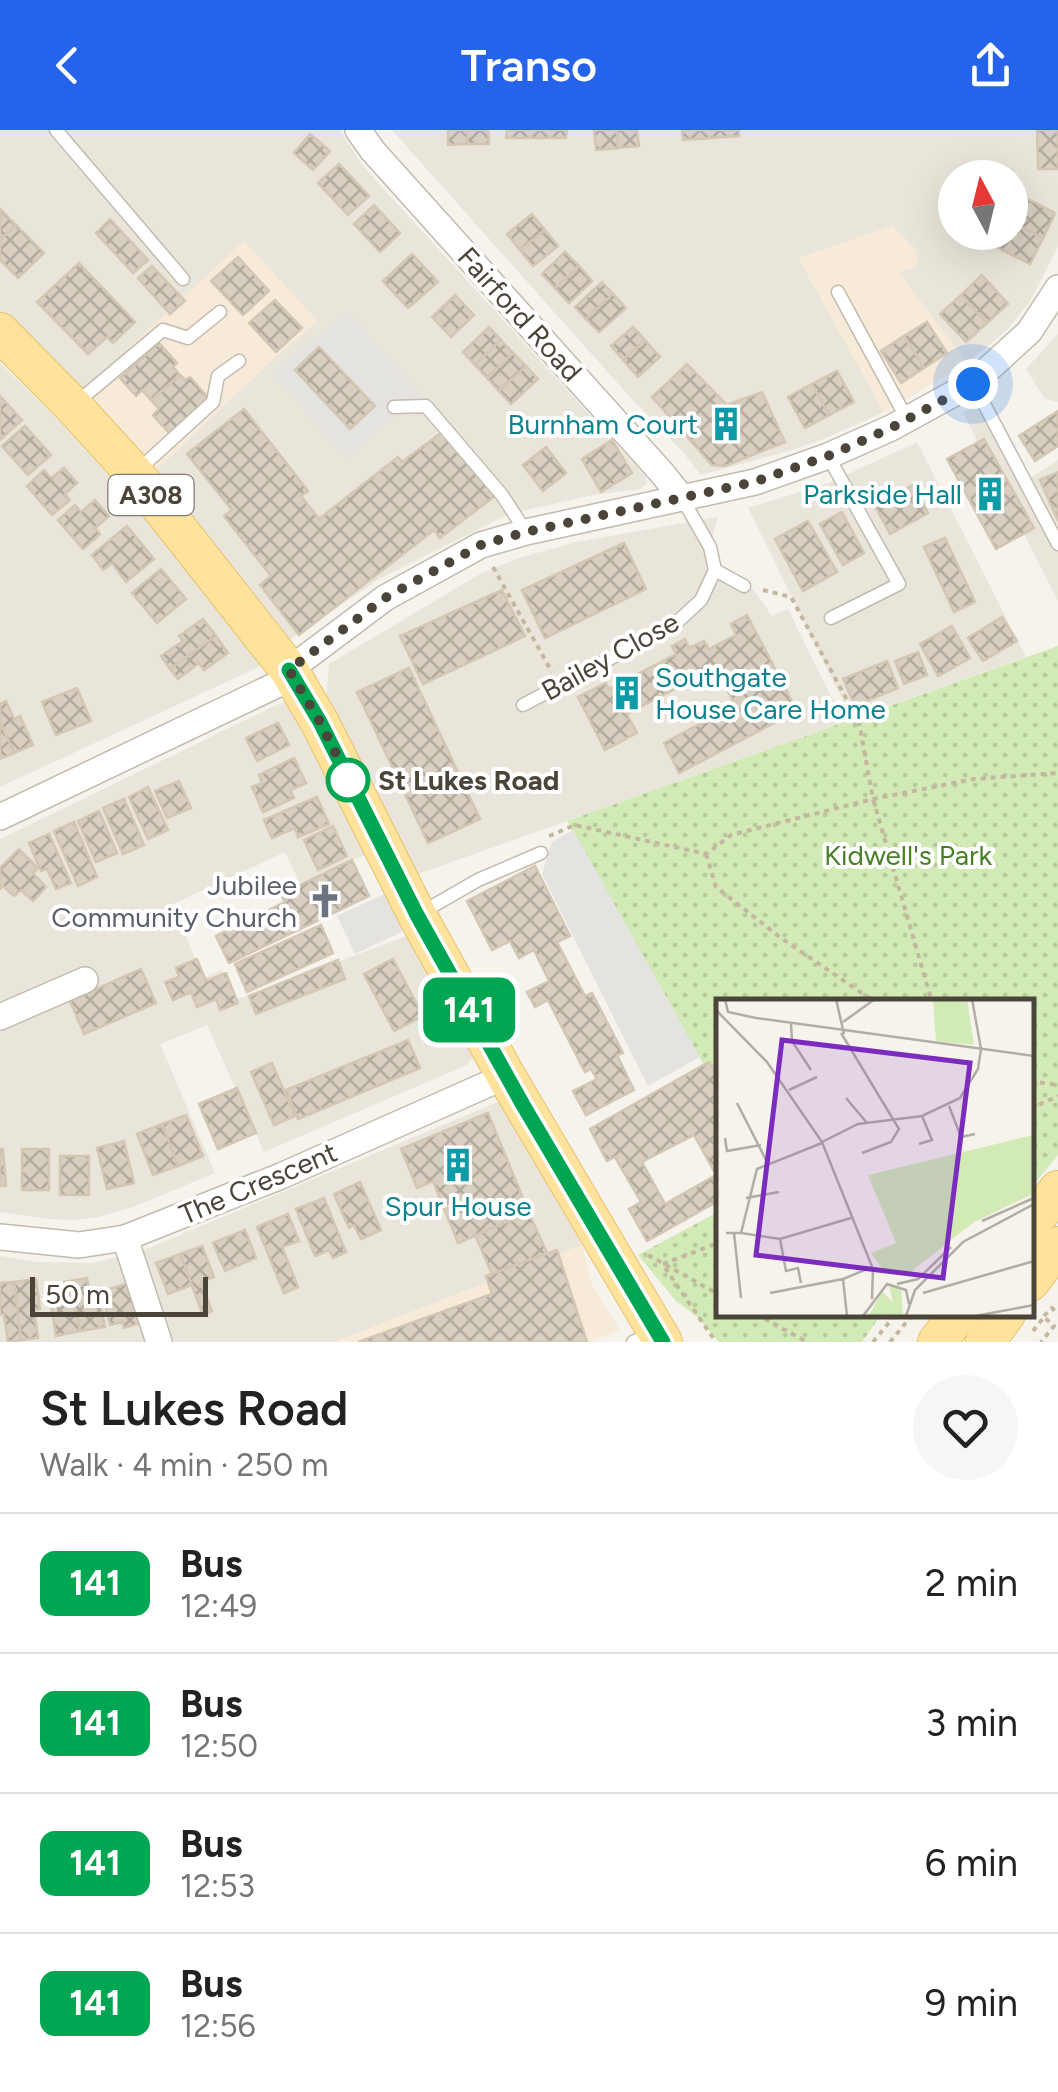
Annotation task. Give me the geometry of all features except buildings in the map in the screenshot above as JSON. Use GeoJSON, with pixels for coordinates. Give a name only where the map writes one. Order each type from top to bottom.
{"type":"FeatureCollection","features":[{"type":"Feature","properties":{"kind":"main road","name":"A308"},"geometry":{"type":"LineString","coordinates":[[0,332],[134,473],[291,673],[320,722],[417,915],[656,1340]]}},
{"type":"Feature","properties":{"kind":"main road"},"geometry":{"type":"LineString","coordinates":[[1033,1220],[1058,1190]]}},
{"type":"Feature","properties":{"kind":"main road"},"geometry":{"type":"LineString","coordinates":[[1033,1278],[1058,1246]]}},
{"type":"Feature","properties":{"kind":"main road"},"geometry":{"type":"LineString","coordinates":[[938,1342],[957,1317]]}},
{"type":"Feature","properties":{"kind":"main road"},"geometry":{"type":"LineString","coordinates":[[985,1342],[1016,1326]]}},
{"type":"Feature","properties":{"kind":"street","name":"Fairford Road"},"geometry":{"type":"LineString","coordinates":[[358,130],[682,498]]}},
{"type":"Feature","properties":{"kind":"street"},"geometry":{"type":"LineString","coordinates":[[0,817],[291,673],[385,598],[481,545],[754,482],[828,456],[907,419],[973,384],[1029,332],[1058,288]]}},
{"type":"Feature","properties":{"kind":"street"},"geometry":{"type":"LineString","coordinates":[[0,1017],[84,980]]}},
{"type":"Feature","properties":{"kind":"street","name":"The Crescent"},"geometry":{"type":"LineString","coordinates":[[0,1236],[79,1245],[125,1238],[281,1176],[506,1076]]}},
{"type":"Feature","properties":{"kind":"street"},"geometry":{"type":"LineString","coordinates":[[125,1238],[159,1342]]}},
{"type":"Feature","properties":{"kind":"lane"},"geometry":{"type":"LineString","coordinates":[[56,130],[184,279]]}},
{"type":"Feature","properties":{"kind":"lane"},"geometry":{"type":"LineString","coordinates":[[838,292],[907,419]]}},
{"type":"Feature","properties":{"kind":"lane"},"geometry":{"type":"LineString","coordinates":[[73,406],[164,330],[188,338],[220,312]]}},
{"type":"Feature","properties":{"kind":"lane"},"geometry":{"type":"LineString","coordinates":[[134,473],[214,402],[218,376],[238,362]]}},
{"type":"Feature","properties":{"kind":"lane"},"geometry":{"type":"LineString","coordinates":[[973,384],[1058,544]]}},
{"type":"Feature","properties":{"kind":"lane"},"geometry":{"type":"LineString","coordinates":[[394,408],[426,406],[502,495],[526,532]]}},
{"type":"Feature","properties":{"kind":"lane"},"geometry":{"type":"LineString","coordinates":[[828,456],[899,584],[832,618]]}},
{"type":"Feature","properties":{"kind":"lane"},"geometry":{"type":"LineString","coordinates":[[682,498],[710,547],[715,570],[744,586]]}},
{"type":"Feature","properties":{"kind":"lane","name":"Bailey Close"},"geometry":{"type":"LineString","coordinates":[[523,705],[676,624],[701,600],[715,570]]}},
{"type":"Feature","properties":{"kind":"lane"},"geometry":{"type":"LineString","coordinates":[[417,915],[542,846]]}},
{"type":"Feature","properties":{"kind":"path"},"geometry":{"type":"LineString","coordinates":[[481,545],[560,685]]}},
{"type":"Feature","properties":{"kind":"path"},"geometry":{"type":"LineString","coordinates":[[744,586],[791,597],[859,722],[873,800],[931,999]]}},
{"type":"Feature","properties":{"kind":"path"},"geometry":{"type":"LineString","coordinates":[[542,846],[575,825],[706,854],[731,835],[873,800],[974,779],[1058,773]]}},
{"type":"Feature","properties":{"kind":"path"},"geometry":{"type":"LineString","coordinates":[[706,854],[716,887],[781,938],[871,999]]}},
{"type":"Feature","properties":{"kind":"path"},"geometry":{"type":"LineString","coordinates":[[1033,1082],[1058,1086]]}},
{"type":"Feature","properties":{"kind":"path"},"geometry":{"type":"LineString","coordinates":[[1033,1108],[1058,1096]]}},
{"type":"Feature","properties":{"kind":"path"},"geometry":{"type":"LineString","coordinates":[[663,1264],[716,1244]]}},
{"type":"Feature","properties":{"kind":"path"},"geometry":{"type":"LineString","coordinates":[[663,1264],[716,1293]]}},
{"type":"Feature","properties":{"kind":"path"},"geometry":{"type":"LineString","coordinates":[[663,1264],[716,1342]]}},
{"type":"Feature","properties":{"kind":"path"},"geometry":{"type":"LineString","coordinates":[[1016,1326],[1044,1318],[1052,1308],[1058,1314]]}},
{"type":"Feature","properties":{"kind":"path"},"geometry":{"type":"LineString","coordinates":[[761,1317],[807,1342]]}},
{"type":"Feature","properties":{"kind":"path"},"geometry":{"type":"LineString","coordinates":[[873,1342],[894,1317]]}},
{"type":"Feature","properties":{"kind":"path"},"geometry":{"type":"LineString","coordinates":[[890,1342],[910,1317]]}},
{"type":"Feature","properties":{"kind":"path"},"geometry":{"type":"LineString","coordinates":[[1041,1342],[1054,1326],[1044,1318]]}},
{"type":"Feature","properties":{"kind":"shaded area"},"geometry":{"type":"Polygon","coordinates":[[[0,130],[340,130],[363,166],[647,478],[646,485],[509,514],[379,579],[291,639],[286,638],[155,471],[318,321],[80,393],[0,312],[0,130]]]}},
{"type":"Feature","properties":{"kind":"shaded area"},"geometry":{"type":"Polygon","coordinates":[[[392,130],[1058,130],[1058,247],[1029,303],[1006,331],[967,363],[898,272],[917,266],[915,250],[892,226],[799,259],[884,412],[789,451],[701,475],[392,130]]]}},
{"type":"Feature","properties":{"kind":"shaded area"},"geometry":{"type":"Polygon","coordinates":[[[892,226],[915,249],[917,266],[899,272],[967,363],[884,412],[798,258],[892,226]]]}},
{"type":"Feature","properties":{"kind":"shaded area"},"geometry":{"type":"Polygon","coordinates":[[[244,241],[318,321],[155,471],[80,393],[244,241]]]}},
{"type":"Feature","properties":{"kind":"shaded area"},"geometry":{"type":"Polygon","coordinates":[[[347,311],[420,394],[347,458],[273,375],[347,311]]]}},
{"type":"Feature","properties":{"kind":"shaded area"},"geometry":{"type":"Polygon","coordinates":[[[1058,334],[1058,402],[1045,399],[1026,369],[1058,334]]]}},
{"type":"Feature","properties":{"kind":"shaded area"},"geometry":{"type":"Polygon","coordinates":[[[0,363],[58,420],[162,535],[265,664],[0,787],[0,363]]]}},
{"type":"Feature","properties":{"kind":"shaded area"},"geometry":{"type":"Polygon","coordinates":[[[981,399],[1024,482],[1058,460],[1058,601],[963,413],[981,399]]]}},
{"type":"Feature","properties":{"kind":"shaded area"},"geometry":{"type":"Polygon","coordinates":[[[917,442],[1026,657],[852,719],[748,508],[829,483],[917,442]]]}},
{"type":"Feature","properties":{"kind":"shaded area"},"geometry":{"type":"Polygon","coordinates":[[[718,517],[711,541],[718,565],[753,589],[772,616],[788,609],[844,722],[418,874],[326,704],[329,664],[480,574],[519,558],[576,542],[718,517]]]}},
{"type":"Feature","properties":{"kind":"shaded area"},"geometry":{"type":"Polygon","coordinates":[[[285,701],[369,853],[300,883],[285,852],[173,904],[203,978],[222,970],[236,1000],[412,934],[474,1054],[472,1059],[467,1065],[264,1152],[207,1025],[160,1044],[215,1173],[98,1217],[49,1219],[0,1212],[0,839],[285,701]]]}},
{"type":"Feature","properties":{"kind":"shaded area"},"geometry":{"type":"Polygon","coordinates":[[[573,830],[700,1057],[648,1086],[542,874],[552,842],[573,830]]]}},
{"type":"Feature","properties":{"kind":"shaded area"},"geometry":{"type":"Polygon","coordinates":[[[391,891],[408,929],[355,954],[337,916],[391,891]]]}},
{"type":"Feature","properties":{"kind":"shaded area"},"geometry":{"type":"Polygon","coordinates":[[[500,1101],[582,1245],[335,1342],[0,1342],[0,1256],[37,1262],[93,1263],[144,1250],[500,1101]]]}},
{"type":"Feature","properties":{"kind":"shaded area"},"geometry":{"type":"Polygon","coordinates":[[[582,1245],[592,1285],[620,1330],[588,1342],[335,1342],[582,1245]]]}},
{"type":"Feature","properties":{"kind":"green space","name":"Kidwell's Park"},"geometry":{"type":"Polygon","coordinates":[[[1058,646],[1058,1155],[1033,1186],[1033,999],[716,999],[716,1086],[567,821],[1058,646]]]}},
{"type":"Feature","properties":{"kind":"green space"},"geometry":{"type":"Polygon","coordinates":[[[716,1213],[716,1317],[880,1317],[862,1342],[719,1342],[676,1301],[638,1255],[716,1213]]]}},
{"type":"Feature","properties":{"kind":"bus line","name":"141"},"geometry":{"type":"LineString","coordinates":[[289,670],[320,722],[417,915],[663,1342]]}},
{"type":"Feature","properties":{"kind":"place","name":"Burnham Court"},"geometry":{"type":"Point","coordinates":[726,424]}},
{"type":"Feature","properties":{"kind":"place","name":"Parkside Hall"},"geometry":{"type":"Point","coordinates":[990,494]}},
{"type":"Feature","properties":{"kind":"place","name":"Southgate House Care Home"},"geometry":{"type":"Point","coordinates":[627,693]}},
{"type":"Feature","properties":{"kind":"place","name":"St Lukes Road"},"geometry":{"type":"Point","coordinates":[348,780]}},
{"type":"Feature","properties":{"kind":"place","name":"Jubilee Community Church"},"geometry":{"type":"Point","coordinates":[325,901]}},
{"type":"Feature","properties":{"kind":"place","name":"Spur House"},"geometry":{"type":"Point","coordinates":[458,1165]}},
{"type":"Feature","properties":{"kind":"route"},"geometry":{"type":"LineString","coordinates":[[348,780],[289,670],[385,598],[481,545],[754,482],[828,456],[973,384]]}}]}
